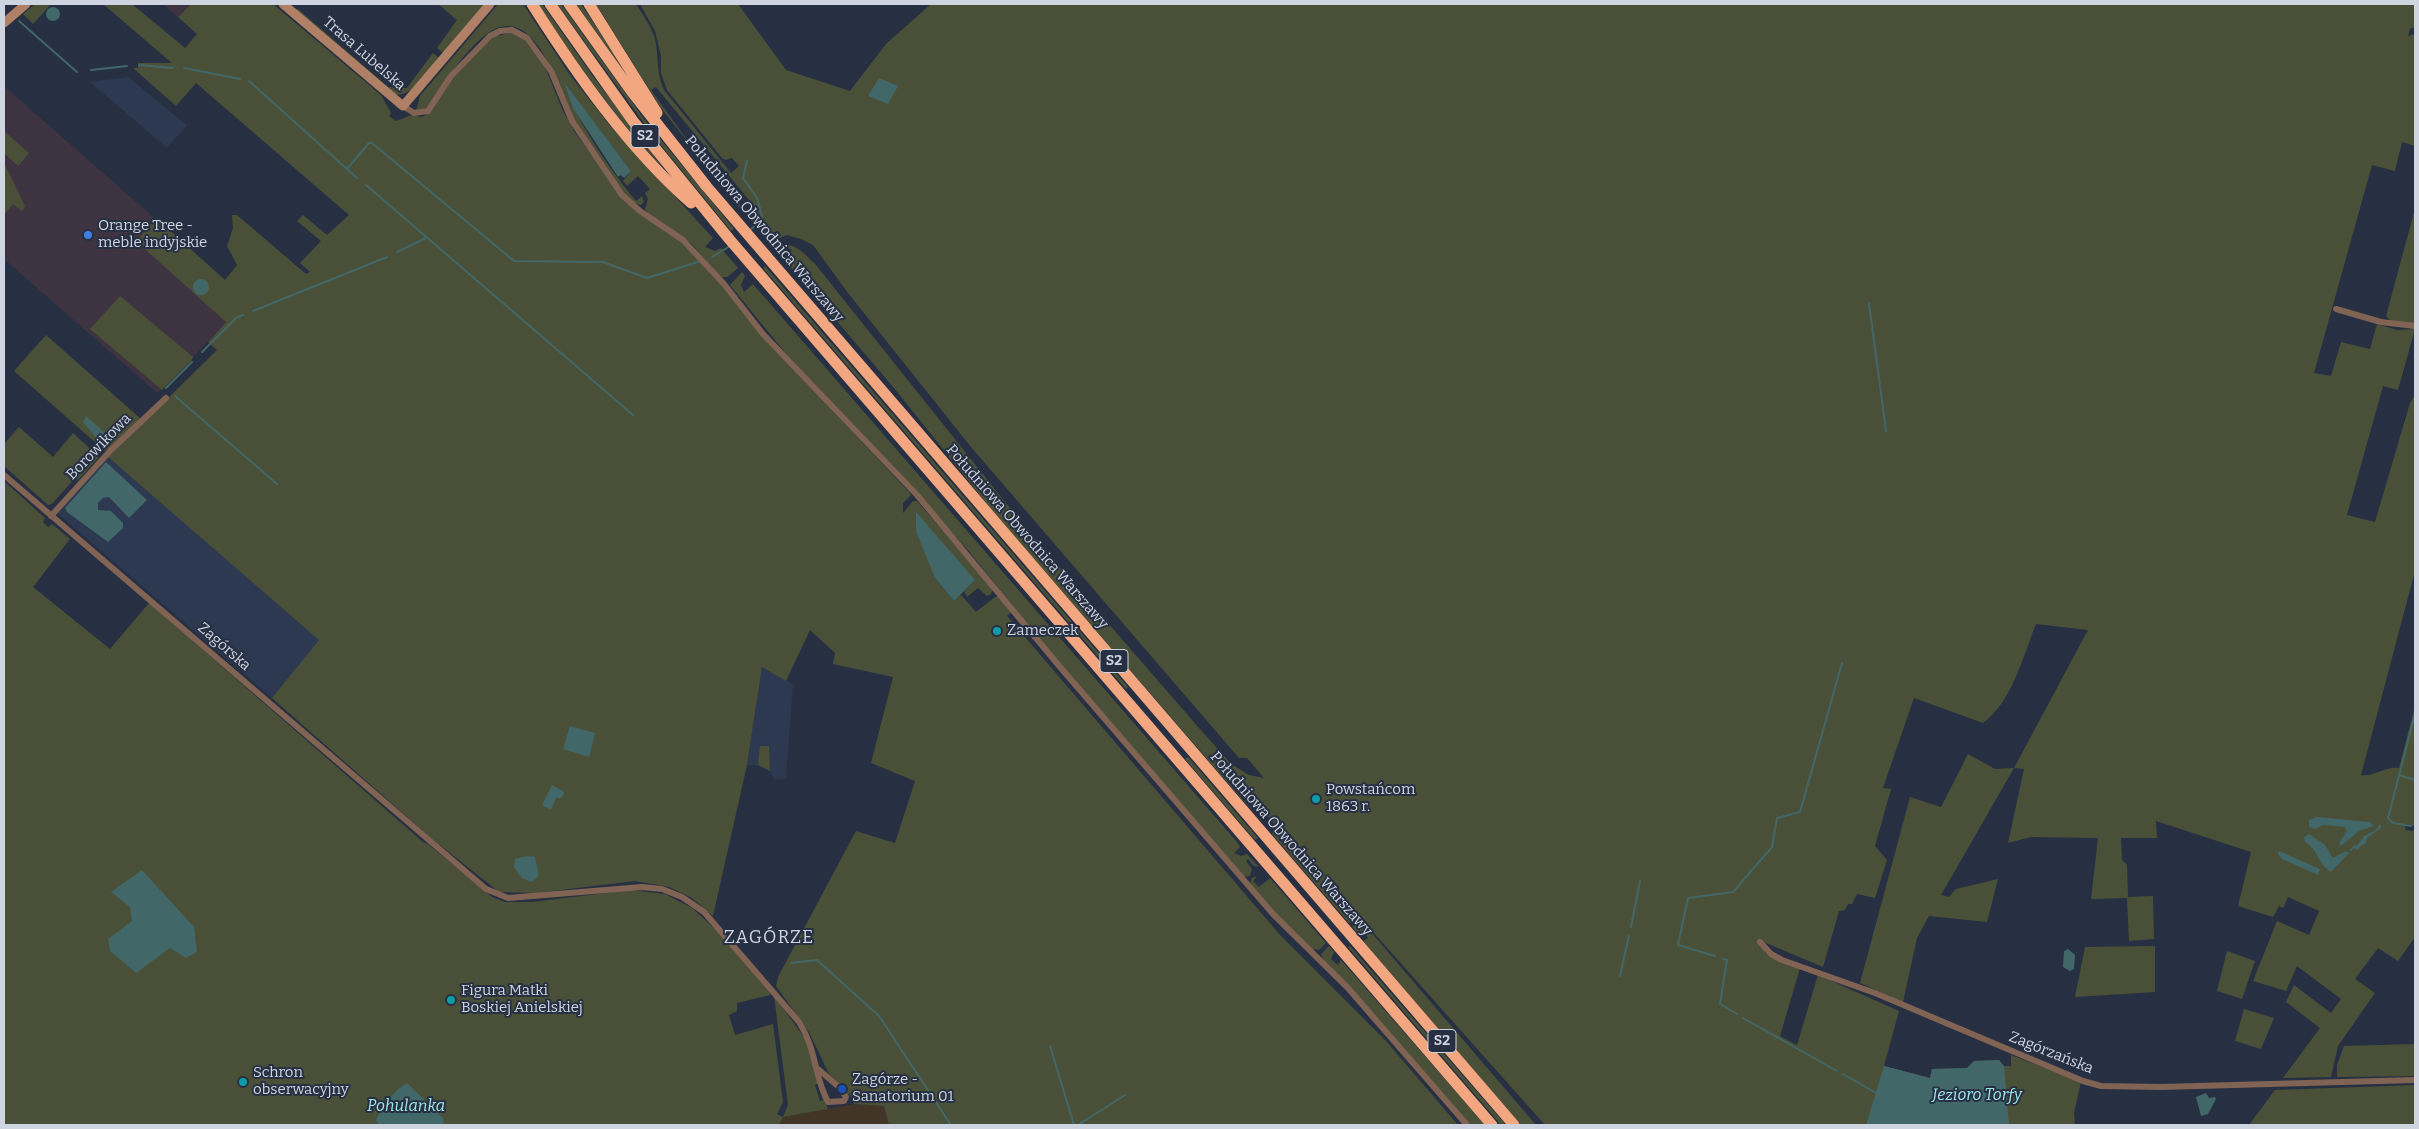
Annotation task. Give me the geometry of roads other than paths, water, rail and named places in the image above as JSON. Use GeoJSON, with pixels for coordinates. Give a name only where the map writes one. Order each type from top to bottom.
{"type":"FeatureCollection","features":[{"type":"Feature","properties":{"kind":"highway"},"geometry":{"type":"LineString","coordinates":[[532,4],[588,86],[639,149],[688,201],[722,231]]}},
{"type":"Feature","properties":{"kind":"highway","name":"Południowa Obwodnica Warszawy"},"geometry":{"type":"LineString","coordinates":[[550,4],[633,121],[722,231],[1492,1125]]}},
{"type":"Feature","properties":{"kind":"highway","name":"Południowa Obwodnica Warszawy"},"geometry":{"type":"LineString","coordinates":[[569,4],[642,105],[766,257],[1514,1125]]}},
{"type":"Feature","properties":{"kind":"highway"},"geometry":{"type":"LineString","coordinates":[[589,4],[644,94],[707,186]]}},
{"type":"Feature","properties":{"kind":"street"},"geometry":{"type":"LineString","coordinates":[[4,23],[26,4]]}},
{"type":"Feature","properties":{"kind":"street","name":"Trasa Lubelska"},"geometry":{"type":"LineString","coordinates":[[283,4],[403,106]]}},
{"type":"Feature","properties":{"kind":"street"},"geometry":{"type":"LineString","coordinates":[[490,4],[403,106],[414,113],[428,111],[455,72],[485,40],[496,32],[512,30],[527,38],[549,66],[572,122],[622,195],[640,211],[682,240],[696,254],[724,284],[763,334],[916,495],[1060,667],[1267,908],[1346,987],[1467,1125]]}},
{"type":"Feature","properties":{"kind":"street"},"geometry":{"type":"LineString","coordinates":[[2336,309],[2381,322],[2415,326]]}},
{"type":"Feature","properties":{"kind":"street","name":"Borowikowa"},"geometry":{"type":"LineString","coordinates":[[51,516],[111,450],[166,398]]}},
{"type":"Feature","properties":{"kind":"street","name":"Zagórska"},"geometry":{"type":"LineString","coordinates":[[4,475],[486,889],[508,898],[642,887],[662,889],[682,896],[704,912],[799,1022],[807,1035],[828,1102],[844,1101],[846,1097],[840,1088],[818,1069]]}},
{"type":"Feature","properties":{"kind":"street","name":"Zagórzańska"},"geometry":{"type":"LineString","coordinates":[[1760,942],[1771,954],[1782,960],[1874,993],[2076,1078],[2101,1086],[2161,1087],[2415,1080]]}},
{"type":"Feature","properties":{"kind":"water"},"geometry":{"type":"Polygon","coordinates":[[[53,7],[58,9],[60,14],[58,19],[53,21],[48,19],[46,14],[48,9],[53,7]]]}},
{"type":"Feature","properties":{"kind":"water"},"geometry":{"type":"Polygon","coordinates":[[[879,78],[898,86],[888,104],[868,96],[879,78]]]}},
{"type":"Feature","properties":{"kind":"water"},"geometry":{"type":"Polygon","coordinates":[[[564,82],[631,171],[624,178],[621,175],[618,177],[573,108],[564,82]]]}},
{"type":"Feature","properties":{"kind":"water"},"geometry":{"type":"Polygon","coordinates":[[[201,279],[207,281],[209,287],[207,293],[201,295],[195,293],[193,287],[195,281],[201,279]]]}},
{"type":"Feature","properties":{"kind":"water"},"geometry":{"type":"Polygon","coordinates":[[[86,416],[105,433],[98,440],[83,422],[86,416]]]}},
{"type":"Feature","properties":{"kind":"water"},"geometry":{"type":"Polygon","coordinates":[[[106,462],[147,500],[129,518],[109,497],[103,498],[98,503],[98,510],[111,511],[123,523],[123,528],[108,542],[67,512],[65,508],[106,462]]]}},
{"type":"Feature","properties":{"kind":"water"},"geometry":{"type":"Polygon","coordinates":[[[916,512],[975,580],[954,601],[935,578],[916,531],[916,512]]]}},
{"type":"Feature","properties":{"kind":"water"},"geometry":{"type":"Polygon","coordinates":[[[570,726],[595,733],[589,757],[563,749],[570,726]]]}},
{"type":"Feature","properties":{"kind":"water"},"geometry":{"type":"Polygon","coordinates":[[[552,785],[564,792],[564,794],[561,798],[556,798],[551,810],[542,805],[552,785]]]}},
{"type":"Feature","properties":{"kind":"water"},"geometry":{"type":"Polygon","coordinates":[[[2317,817],[2369,822],[2374,826],[2359,831],[2341,846],[2339,843],[2347,831],[2345,827],[2323,825],[2315,829],[2309,827],[2309,820],[2317,817]]]}},
{"type":"Feature","properties":{"kind":"water"},"geometry":{"type":"Polygon","coordinates":[[[2381,825],[2381,828],[2367,838],[2365,845],[2363,844],[2357,850],[2354,848],[2351,851],[2349,850],[2355,845],[2357,846],[2364,836],[2376,830],[2381,825]]]}},
{"type":"Feature","properties":{"kind":"water"},"geometry":{"type":"Polygon","coordinates":[[[2309,834],[2325,845],[2333,858],[2346,851],[2349,853],[2331,872],[2310,845],[2305,842],[2304,837],[2309,834]]]}},
{"type":"Feature","properties":{"kind":"water"},"geometry":{"type":"Polygon","coordinates":[[[2279,851],[2320,869],[2318,875],[2282,859],[2278,854],[2279,851]]]}},
{"type":"Feature","properties":{"kind":"water"},"geometry":{"type":"Polygon","coordinates":[[[527,856],[535,857],[539,876],[532,882],[522,878],[514,867],[515,859],[527,856]]]}},
{"type":"Feature","properties":{"kind":"water"},"geometry":{"type":"Polygon","coordinates":[[[142,870],[194,927],[197,952],[186,958],[170,948],[136,973],[110,951],[108,939],[132,921],[130,907],[111,892],[142,870]]]}},
{"type":"Feature","properties":{"kind":"water"},"geometry":{"type":"Polygon","coordinates":[[[2068,949],[2075,955],[2074,969],[2070,971],[2063,967],[2064,951],[2068,949]]]}},
{"type":"Feature","properties":{"kind":"water","name":"Jezioro Torfy"},"geometry":{"type":"Polygon","coordinates":[[[1999,1060],[2004,1066],[2009,1125],[1866,1125],[1884,1066],[1930,1078],[1932,1069],[1967,1068],[1974,1061],[1999,1060]]]}},
{"type":"Feature","properties":{"kind":"water","name":"Pohulanka"},"geometry":{"type":"Polygon","coordinates":[[[407,1083],[443,1118],[444,1125],[379,1125],[376,1120],[385,1104],[397,1090],[407,1083]]]}},
{"type":"Feature","properties":{"kind":"water"},"geometry":{"type":"Polygon","coordinates":[[[2206,1093],[2209,1098],[2215,1097],[2216,1099],[2208,1114],[2201,1116],[2196,1097],[2206,1093]]]}},
{"type":"Feature","properties":{"kind":"waterway"},"geometry":{"type":"LineString","coordinates":[[19,21],[77,72]]}},
{"type":"Feature","properties":{"kind":"waterway"},"geometry":{"type":"LineString","coordinates":[[139,65],[173,68]]}},
{"type":"Feature","properties":{"kind":"waterway"},"geometry":{"type":"LineString","coordinates":[[91,70],[127,66]]}},
{"type":"Feature","properties":{"kind":"waterway"},"geometry":{"type":"LineString","coordinates":[[184,68],[240,79]]}},
{"type":"Feature","properties":{"kind":"waterway"},"geometry":{"type":"LineString","coordinates":[[249,81],[357,178]]}},
{"type":"Feature","properties":{"kind":"waterway"},"geometry":{"type":"LineString","coordinates":[[347,169],[369,143],[372,143],[514,261],[603,262],[647,278],[698,262]]}},
{"type":"Feature","properties":{"kind":"waterway"},"geometry":{"type":"LineString","coordinates":[[747,161],[743,178],[757,198],[762,216],[759,222],[749,231]]}},
{"type":"Feature","properties":{"kind":"waterway"},"geometry":{"type":"LineString","coordinates":[[366,185],[633,415]]}},
{"type":"Feature","properties":{"kind":"waterway"},"geometry":{"type":"LineString","coordinates":[[397,252],[426,238]]}},
{"type":"Feature","properties":{"kind":"waterway"},"geometry":{"type":"LineString","coordinates":[[712,257],[730,246]]}},
{"type":"Feature","properties":{"kind":"waterway"},"geometry":{"type":"LineString","coordinates":[[253,311],[387,257]]}},
{"type":"Feature","properties":{"kind":"waterway"},"geometry":{"type":"LineString","coordinates":[[1869,303],[1886,431]]}},
{"type":"Feature","properties":{"kind":"waterway"},"geometry":{"type":"LineString","coordinates":[[202,352],[236,318],[243,315]]}},
{"type":"Feature","properties":{"kind":"waterway"},"geometry":{"type":"LineString","coordinates":[[166,388],[192,362]]}},
{"type":"Feature","properties":{"kind":"waterway"},"geometry":{"type":"LineString","coordinates":[[175,396],[277,484]]}},
{"type":"Feature","properties":{"kind":"waterway"},"geometry":{"type":"LineString","coordinates":[[1715,956],[1678,945],[1688,898],[1733,892],[1772,847],[1777,818],[1800,812],[1842,663]]}},
{"type":"Feature","properties":{"kind":"waterway"},"geometry":{"type":"LineString","coordinates":[[2411,826],[2393,823],[2388,818],[2415,714]]}},
{"type":"Feature","properties":{"kind":"waterway"},"geometry":{"type":"LineString","coordinates":[[2399,775],[2415,780]]}},
{"type":"Feature","properties":{"kind":"waterway"},"geometry":{"type":"LineString","coordinates":[[1631,927],[1640,881]]}},
{"type":"Feature","properties":{"kind":"waterway"},"geometry":{"type":"LineString","coordinates":[[1620,976],[1629,936]]}},
{"type":"Feature","properties":{"kind":"waterway"},"geometry":{"type":"LineString","coordinates":[[1723,959],[1727,960],[1720,1004],[1737,1014]]}},
{"type":"Feature","properties":{"kind":"waterway"},"geometry":{"type":"LineString","coordinates":[[791,963],[817,960],[879,1016],[951,1125]]}},
{"type":"Feature","properties":{"kind":"waterway"},"geometry":{"type":"LineString","coordinates":[[1743,1018],[1837,1071]]}},
{"type":"Feature","properties":{"kind":"waterway"},"geometry":{"type":"LineString","coordinates":[[1050,1046],[1074,1125]]}},
{"type":"Feature","properties":{"kind":"waterway"},"geometry":{"type":"LineString","coordinates":[[1843,1074],[1876,1093]]}},
{"type":"Feature","properties":{"kind":"waterway"},"geometry":{"type":"LineString","coordinates":[[1078,1125],[1125,1095]]}},
{"type":"Feature","properties":{"kind":"place","name":"Orange Tree - meble indyjskie"},"geometry":{"type":"Point","coordinates":[88,235]}},
{"type":"Feature","properties":{"kind":"place","name":"Zameczek"},"geometry":{"type":"Point","coordinates":[997,631]}},
{"type":"Feature","properties":{"kind":"place","name":"Powstańcom 1863 r."},"geometry":{"type":"Point","coordinates":[1316,799]}},
{"type":"Feature","properties":{"kind":"place","name":"Figura Matki Boskiej Anielskiej"},"geometry":{"type":"Point","coordinates":[451,1000]}},
{"type":"Feature","properties":{"kind":"place","name":"Schron obserwacyjny"},"geometry":{"type":"Point","coordinates":[243,1082]}},
{"type":"Feature","properties":{"kind":"place","name":"Zagórze - Sanatorium 01"},"geometry":{"type":"Point","coordinates":[842,1089]}},
{"type":"Feature","properties":{"kind":"district","name":"ZAGÓRZE"},"geometry":{"type":"Point","coordinates":[769,938]}}]}
